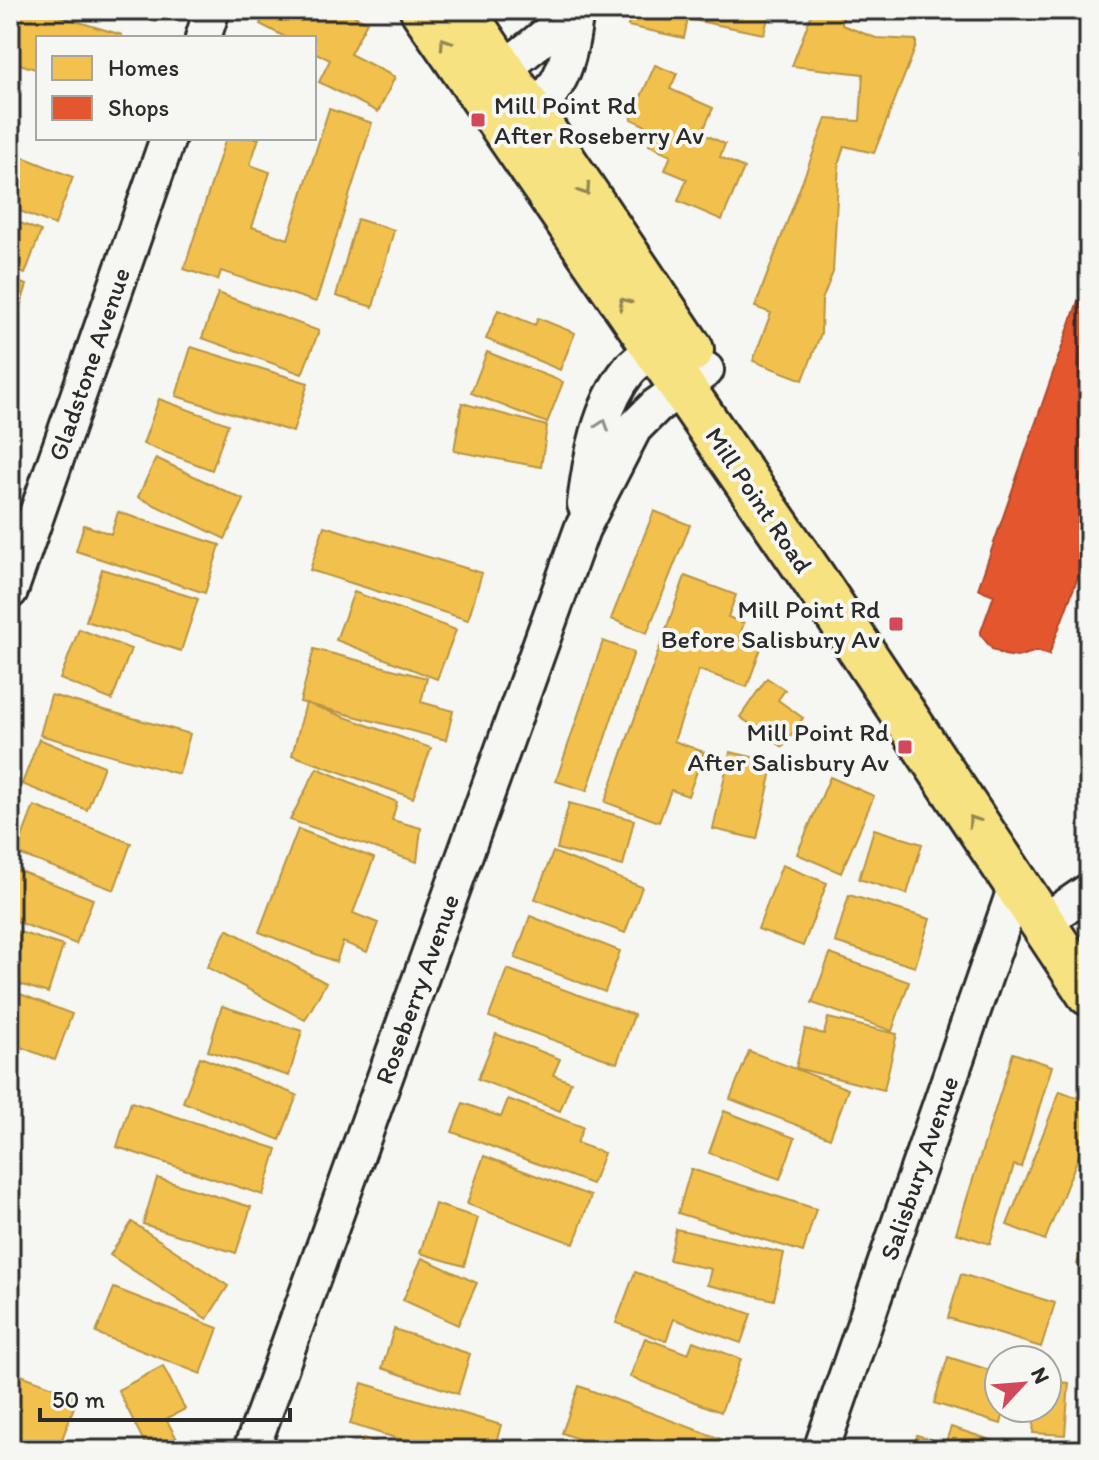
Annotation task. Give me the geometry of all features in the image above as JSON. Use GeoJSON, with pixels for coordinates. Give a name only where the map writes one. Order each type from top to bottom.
{"type":"FeatureCollection","features":[{"type":"Feature","properties":{"kind":"main road","name":"Mill Point Road"},"geometry":{"type":"LineString","coordinates":[[423,10],[490,80],[694,379],[860,605],[1077,941]]}},
{"type":"Feature","properties":{"kind":"main road","name":"Mill Point Road"},"geometry":{"type":"LineString","coordinates":[[462,10],[490,80]]}},
{"type":"Feature","properties":{"kind":"main road","name":"Mill Point Road"},"geometry":{"type":"LineString","coordinates":[[694,379],[1016,886],[1077,941]]}},
{"type":"Feature","properties":{"kind":"street"},"geometry":{"type":"LineString","coordinates":[[204,36],[212,10]]}},
{"type":"Feature","properties":{"kind":"street"},"geometry":{"type":"LineString","coordinates":[[490,80],[550,32],[568,10]]}},
{"type":"Feature","properties":{"kind":"street"},"geometry":{"type":"LineString","coordinates":[[520,123],[562,79],[576,10]]}},
{"type":"Feature","properties":{"kind":"street","name":"Gladstone Avenue"},"geometry":{"type":"LineString","coordinates":[[10,591],[167,140]]}},
{"type":"Feature","properties":{"kind":"street","name":"Roseberry Avenue"},"geometry":{"type":"LineString","coordinates":[[582,529],[590,466],[615,391],[631,368],[667,340]]}},
{"type":"Feature","properties":{"kind":"street","name":"Roseberry Avenue"},"geometry":{"type":"LineString","coordinates":[[251,1450],[582,529],[634,428],[694,379]]}},
{"type":"Feature","properties":{"kind":"street","name":"Salisbury Avenue"},"geometry":{"type":"LineString","coordinates":[[821,1450],[1016,886]]}},
{"type":"Feature","properties":{"kind":"building: Homes"},"geometry":{"type":"Polygon","coordinates":[[[10,10],[39,10],[122,35],[36,36],[36,69],[10,61],[10,10]]]}},
{"type":"Feature","properties":{"kind":"building: Homes"},"geometry":{"type":"Polygon","coordinates":[[[267,10],[343,10],[367,22],[350,54],[395,77],[378,112],[319,82],[330,60],[316,53],[316,36],[283,36],[260,24],[267,10]]]}},
{"type":"Feature","properties":{"kind":"building: Homes"},"geometry":{"type":"Polygon","coordinates":[[[631,10],[770,10],[764,34],[688,19],[684,38],[628,26],[631,10]]]}},
{"type":"Feature","properties":{"kind":"building: Homes"},"geometry":{"type":"Polygon","coordinates":[[[813,10],[843,13],[842,25],[876,38],[916,40],[916,46],[874,153],[844,146],[839,162],[833,272],[822,300],[821,333],[803,380],[753,361],[771,313],[755,307],[826,119],[860,121],[863,74],[792,66],[813,10]]]}},
{"type":"Feature","properties":{"kind":"building: Homes"},"geometry":{"type":"Polygon","coordinates":[[[655,65],[677,74],[670,89],[713,108],[702,133],[725,144],[720,157],[744,168],[722,220],[678,201],[687,179],[665,170],[671,155],[649,145],[655,130],[631,119],[655,65]]]}},
{"type":"Feature","properties":{"kind":"building: Homes"},"geometry":{"type":"Polygon","coordinates":[[[329,109],[372,123],[316,302],[221,271],[218,280],[184,269],[225,140],[258,140],[250,165],[270,172],[252,227],[288,239],[329,109]]]}},
{"type":"Feature","properties":{"kind":"building: Homes"},"geometry":{"type":"Polygon","coordinates":[[[10,152],[73,177],[55,225],[10,207],[10,152]]]}},
{"type":"Feature","properties":{"kind":"building: Homes"},"geometry":{"type":"Polygon","coordinates":[[[10,219],[41,231],[25,274],[10,268],[10,219]]]}},
{"type":"Feature","properties":{"kind":"building: Homes"},"geometry":{"type":"Polygon","coordinates":[[[357,219],[394,230],[373,307],[336,296],[357,219]]]}},
{"type":"Feature","properties":{"kind":"building: Homes"},"geometry":{"type":"Polygon","coordinates":[[[10,280],[27,285],[12,333],[10,332],[10,280]]]}},
{"type":"Feature","properties":{"kind":"building: Homes"},"geometry":{"type":"Polygon","coordinates":[[[218,293],[319,331],[302,374],[202,338],[218,293]]]}},
{"type":"Feature","properties":{"kind":"building: Homes"},"geometry":{"type":"Polygon","coordinates":[[[498,310],[535,325],[538,318],[575,333],[560,370],[486,339],[498,310]]]}},
{"type":"Feature","properties":{"kind":"building: Homes"},"geometry":{"type":"Polygon","coordinates":[[[191,347],[308,383],[293,432],[176,396],[191,347]]]}},
{"type":"Feature","properties":{"kind":"building: Homes"},"geometry":{"type":"Polygon","coordinates":[[[487,352],[563,382],[547,423],[471,393],[487,352]]]}},
{"type":"Feature","properties":{"kind":"building: Homes"},"geometry":{"type":"Polygon","coordinates":[[[159,399],[228,424],[212,470],[143,444],[159,399]]]}},
{"type":"Feature","properties":{"kind":"building: Homes"},"geometry":{"type":"Polygon","coordinates":[[[462,403],[547,426],[541,467],[454,451],[462,403]]]}},
{"type":"Feature","properties":{"kind":"building: Homes"},"geometry":{"type":"Polygon","coordinates":[[[156,458],[244,500],[225,539],[138,497],[156,458]]]}},
{"type":"Feature","properties":{"kind":"building: Homes"},"geometry":{"type":"Polygon","coordinates":[[[654,511],[690,525],[647,633],[611,619],[654,511]]]}},
{"type":"Feature","properties":{"kind":"building: Homes"},"geometry":{"type":"Polygon","coordinates":[[[118,512],[220,545],[205,593],[76,551],[84,525],[111,534],[118,512]]]}},
{"type":"Feature","properties":{"kind":"building: Homes"},"geometry":{"type":"Polygon","coordinates":[[[324,526],[482,573],[468,620],[310,570],[324,526]]]}},
{"type":"Feature","properties":{"kind":"building: Homes"},"geometry":{"type":"Polygon","coordinates":[[[102,569],[198,599],[181,651],[86,621],[102,569]]]}},
{"type":"Feature","properties":{"kind":"building: Homes"},"geometry":{"type":"Polygon","coordinates":[[[685,576],[736,595],[728,617],[744,623],[738,640],[761,648],[747,687],[699,670],[674,741],[704,752],[688,796],[671,790],[659,822],[605,802],[685,576]]]}},
{"type":"Feature","properties":{"kind":"building: Homes"},"geometry":{"type":"Polygon","coordinates":[[[354,592],[456,630],[437,679],[336,640],[354,592]]]}},
{"type":"Feature","properties":{"kind":"building: Homes"},"geometry":{"type":"Polygon","coordinates":[[[79,629],[131,649],[112,700],[60,679],[79,629]]]}},
{"type":"Feature","properties":{"kind":"building: Homes"},"geometry":{"type":"Polygon","coordinates":[[[603,641],[634,652],[587,791],[556,781],[603,641]]]}},
{"type":"Feature","properties":{"kind":"building: Homes"},"geometry":{"type":"Polygon","coordinates":[[[314,649],[427,678],[421,702],[453,711],[446,740],[300,702],[314,649]]]}},
{"type":"Feature","properties":{"kind":"building: Homes"},"geometry":{"type":"Polygon","coordinates":[[[767,678],[785,690],[778,700],[803,718],[783,747],[740,717],[767,678]]]}},
{"type":"Feature","properties":{"kind":"building: Homes"},"geometry":{"type":"Polygon","coordinates":[[[51,695],[190,734],[179,774],[40,735],[51,695]]]}},
{"type":"Feature","properties":{"kind":"building: Homes"},"geometry":{"type":"Polygon","coordinates":[[[306,703],[431,748],[413,798],[292,755],[306,703]]]}},
{"type":"Feature","properties":{"kind":"building: Homes"},"geometry":{"type":"Polygon","coordinates":[[[39,739],[104,766],[87,810],[22,784],[39,739]]]}},
{"type":"Feature","properties":{"kind":"building: Homes"},"geometry":{"type":"Polygon","coordinates":[[[730,752],[774,762],[757,839],[713,829],[730,752]]]}},
{"type":"Feature","properties":{"kind":"building: Homes"},"geometry":{"type":"Polygon","coordinates":[[[317,768],[397,802],[392,820],[421,828],[417,862],[290,820],[317,768]]]}},
{"type":"Feature","properties":{"kind":"building: Homes"},"geometry":{"type":"Polygon","coordinates":[[[830,777],[874,796],[841,873],[797,854],[830,777]]]}},
{"type":"Feature","properties":{"kind":"building: Homes"},"geometry":{"type":"Polygon","coordinates":[[[569,803],[634,820],[623,866],[557,849],[569,803]]]}},
{"type":"Feature","properties":{"kind":"building: Homes"},"geometry":{"type":"Polygon","coordinates":[[[34,806],[131,843],[114,890],[16,853],[34,806]]]}},
{"type":"Feature","properties":{"kind":"building: Homes"},"geometry":{"type":"Polygon","coordinates":[[[298,829],[374,858],[353,913],[378,923],[367,952],[343,942],[336,962],[259,932],[298,829]]]}},
{"type":"Feature","properties":{"kind":"building: Homes"},"geometry":{"type":"Polygon","coordinates":[[[874,829],[922,844],[907,894],[859,879],[874,829]]]}},
{"type":"Feature","properties":{"kind":"building: Homes"},"geometry":{"type":"Polygon","coordinates":[[[553,852],[642,887],[625,933],[535,899],[553,852]]]}},
{"type":"Feature","properties":{"kind":"building: Homes"},"geometry":{"type":"Polygon","coordinates":[[[782,865],[827,883],[803,946],[758,929],[782,865]]]}},
{"type":"Feature","properties":{"kind":"building: Homes"},"geometry":{"type":"Polygon","coordinates":[[[10,867],[93,899],[76,944],[10,919],[10,867]]]}},
{"type":"Feature","properties":{"kind":"building: Homes"},"geometry":{"type":"Polygon","coordinates":[[[849,895],[930,919],[915,967],[835,942],[849,895]]]}},
{"type":"Feature","properties":{"kind":"building: Homes"},"geometry":{"type":"Polygon","coordinates":[[[530,916],[620,951],[605,992],[515,958],[530,916]]]}},
{"type":"Feature","properties":{"kind":"building: Homes"},"geometry":{"type":"Polygon","coordinates":[[[10,929],[63,946],[48,993],[10,981],[10,929]]]}},
{"type":"Feature","properties":{"kind":"building: Homes"},"geometry":{"type":"Polygon","coordinates":[[[227,929],[326,983],[305,1020],[207,967],[227,929]]]}},
{"type":"Feature","properties":{"kind":"building: Homes"},"geometry":{"type":"Polygon","coordinates":[[[830,954],[909,982],[892,1031],[812,1003],[830,954]]]}},
{"type":"Feature","properties":{"kind":"building: Homes"},"geometry":{"type":"Polygon","coordinates":[[[507,969],[634,1015],[617,1063],[489,1017],[507,969]]]}},
{"type":"Feature","properties":{"kind":"building: Homes"},"geometry":{"type":"Polygon","coordinates":[[[10,990],[72,1014],[55,1060],[10,1043],[10,990]]]}},
{"type":"Feature","properties":{"kind":"building: Homes"},"geometry":{"type":"Polygon","coordinates":[[[222,1006],[302,1031],[289,1076],[208,1051],[222,1006]]]}},
{"type":"Feature","properties":{"kind":"building: Homes"},"geometry":{"type":"Polygon","coordinates":[[[828,1018],[897,1034],[884,1090],[796,1068],[805,1029],[824,1034],[828,1018]]]}},
{"type":"Feature","properties":{"kind":"building: Homes"},"geometry":{"type":"Polygon","coordinates":[[[496,1034],[560,1059],[553,1075],[571,1082],[560,1111],[478,1079],[496,1034]]]}},
{"type":"Feature","properties":{"kind":"building: Homes"},"geometry":{"type":"Polygon","coordinates":[[[749,1051],[848,1089],[830,1138],[730,1099],[749,1051]]]}},
{"type":"Feature","properties":{"kind":"building: Homes"},"geometry":{"type":"Polygon","coordinates":[[[1013,1053],[1052,1066],[1021,1167],[1014,1165],[990,1244],[956,1233],[1013,1053]]]}},
{"type":"Feature","properties":{"kind":"building: Homes"},"geometry":{"type":"Polygon","coordinates":[[[200,1057],[297,1095],[280,1140],[183,1102],[200,1057]]]}},
{"type":"Feature","properties":{"kind":"building: Homes"},"geometry":{"type":"Polygon","coordinates":[[[1060,1091],[1089,1102],[1089,1130],[1045,1240],[1007,1225],[1060,1091]]]}},
{"type":"Feature","properties":{"kind":"building: Homes"},"geometry":{"type":"Polygon","coordinates":[[[508,1099],[583,1127],[577,1143],[604,1153],[592,1184],[452,1132],[463,1103],[501,1117],[508,1099]]]}},
{"type":"Feature","properties":{"kind":"building: Homes"},"geometry":{"type":"Polygon","coordinates":[[[131,1102],[277,1149],[263,1195],[117,1147],[131,1102]]]}},
{"type":"Feature","properties":{"kind":"building: Homes"},"geometry":{"type":"Polygon","coordinates":[[[724,1111],[795,1138],[780,1179],[709,1153],[724,1111]]]}},
{"type":"Feature","properties":{"kind":"building: Homes"},"geometry":{"type":"Polygon","coordinates":[[[484,1156],[591,1196],[574,1244],[467,1204],[484,1156]]]}},
{"type":"Feature","properties":{"kind":"building: Homes"},"geometry":{"type":"Polygon","coordinates":[[[691,1169],[816,1209],[803,1252],[678,1213],[691,1169]]]}},
{"type":"Feature","properties":{"kind":"building: Homes"},"geometry":{"type":"Polygon","coordinates":[[[157,1178],[251,1207],[236,1253],[143,1224],[157,1178]]]}},
{"type":"Feature","properties":{"kind":"building: Homes"},"geometry":{"type":"Polygon","coordinates":[[[435,1204],[478,1218],[464,1266],[420,1253],[435,1204]]]}},
{"type":"Feature","properties":{"kind":"building: Homes"},"geometry":{"type":"Polygon","coordinates":[[[132,1222],[228,1286],[207,1319],[110,1255],[132,1222]]]}},
{"type":"Feature","properties":{"kind":"building: Homes"},"geometry":{"type":"Polygon","coordinates":[[[1089,1225],[1089,1268],[1077,1264],[1089,1225]]]}},
{"type":"Feature","properties":{"kind":"building: Homes"},"geometry":{"type":"Polygon","coordinates":[[[676,1229],[784,1253],[774,1300],[707,1285],[711,1269],[669,1260],[676,1229]]]}},
{"type":"Feature","properties":{"kind":"building: Homes"},"geometry":{"type":"Polygon","coordinates":[[[422,1258],[477,1283],[458,1325],[403,1300],[422,1258]]]}},
{"type":"Feature","properties":{"kind":"building: Homes"},"geometry":{"type":"Polygon","coordinates":[[[635,1272],[751,1314],[741,1343],[674,1319],[666,1341],[616,1323],[635,1272]]]}},
{"type":"Feature","properties":{"kind":"building: Homes"},"geometry":{"type":"Polygon","coordinates":[[[961,1274],[1055,1303],[1042,1344],[1031,1344],[948,1318],[961,1274]]]}},
{"type":"Feature","properties":{"kind":"building: Homes"},"geometry":{"type":"Polygon","coordinates":[[[114,1288],[218,1328],[201,1374],[96,1333],[114,1288]]]}},
{"type":"Feature","properties":{"kind":"building: Homes"},"geometry":{"type":"Polygon","coordinates":[[[394,1329],[470,1354],[458,1394],[382,1368],[394,1329]]]}},
{"type":"Feature","properties":{"kind":"building: Homes"},"geometry":{"type":"Polygon","coordinates":[[[645,1338],[688,1354],[693,1341],[741,1359],[721,1412],[630,1377],[645,1338]]]}},
{"type":"Feature","properties":{"kind":"building: Homes"},"geometry":{"type":"Polygon","coordinates":[[[948,1357],[983,1368],[983,1418],[934,1403],[948,1357]]]}},
{"type":"Feature","properties":{"kind":"building: Homes"},"geometry":{"type":"Polygon","coordinates":[[[163,1366],[185,1409],[166,1419],[177,1439],[148,1450],[118,1390],[163,1366]]]}},
{"type":"Feature","properties":{"kind":"building: Homes"},"geometry":{"type":"Polygon","coordinates":[[[10,1371],[78,1396],[58,1450],[10,1450],[10,1371]]]}},
{"type":"Feature","properties":{"kind":"building: Homes"},"geometry":{"type":"Polygon","coordinates":[[[1063,1382],[1069,1383],[1065,1435],[1033,1433],[1034,1424],[1063,1424],[1063,1382]]]}},
{"type":"Feature","properties":{"kind":"building: Homes"},"geometry":{"type":"Polygon","coordinates":[[[362,1383],[501,1425],[494,1450],[435,1450],[350,1424],[362,1383]]]}},
{"type":"Feature","properties":{"kind":"building: Homes"},"geometry":{"type":"Polygon","coordinates":[[[579,1386],[724,1440],[721,1450],[608,1450],[562,1433],[579,1386]]]}},
{"type":"Feature","properties":{"kind":"building: Homes"},"geometry":{"type":"Polygon","coordinates":[[[951,1427],[994,1441],[992,1450],[913,1450],[917,1435],[945,1444],[951,1427]]]}},
{"type":"Feature","properties":{"kind":"building: Homes"},"geometry":{"type":"Polygon","coordinates":[[[363,1438],[395,1450],[359,1450],[363,1438]]]}},
{"type":"Feature","properties":{"kind":"building: Shops"},"geometry":{"type":"Polygon","coordinates":[[[1078,301],[1089,304],[1089,547],[1049,655],[1037,651],[1017,657],[1004,655],[992,649],[980,634],[994,595],[978,589],[1078,301]]]}},
{"type":"Feature","properties":{"kind":"place","name":"Mill Point Rd After Roseberry Av"},"geometry":{"type":"Point","coordinates":[478,120]}},
{"type":"Feature","properties":{"kind":"place","name":"Mill Point Rd Before Salisbury Av"},"geometry":{"type":"Point","coordinates":[896,624]}},
{"type":"Feature","properties":{"kind":"place","name":"Mill Point Rd After Salisbury Av"},"geometry":{"type":"Point","coordinates":[905,747]}}]}
